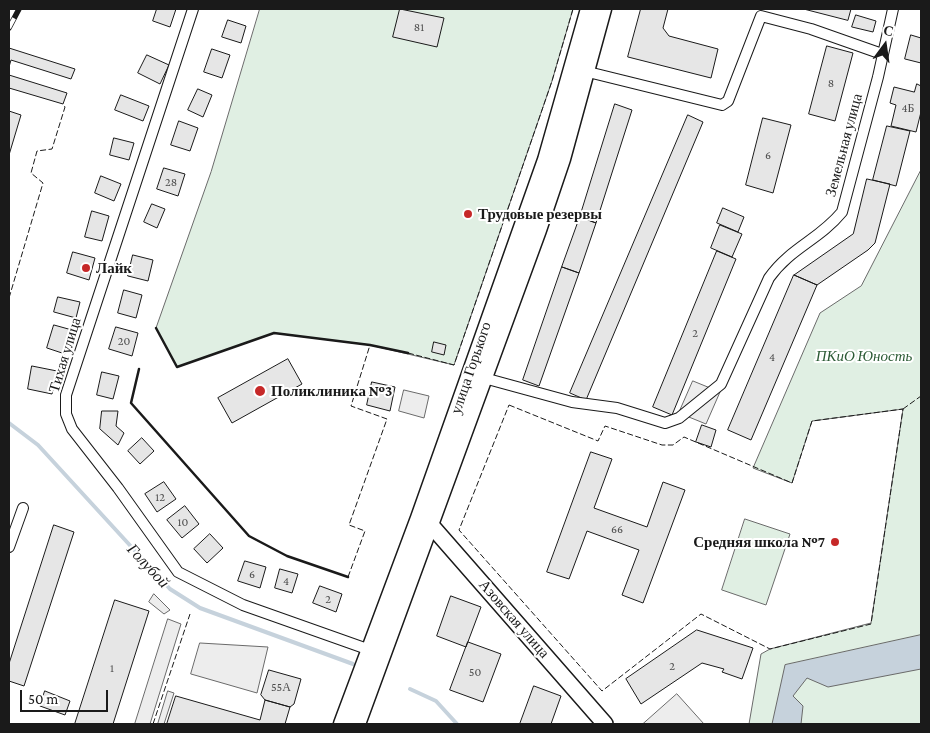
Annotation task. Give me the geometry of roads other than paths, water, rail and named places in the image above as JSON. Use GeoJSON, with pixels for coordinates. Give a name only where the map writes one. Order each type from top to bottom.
{"type":"FeatureCollection","features":[{"type":"Feature","properties":{"kind":"main road","name":"улица Горького"},"geometry":{"type":"LineString","coordinates":[[342,724],[370,650],[484,378],[538,230],[580,70],[589,9]]}},
{"type":"Feature","properties":{"kind":"main road","name":"улица Горького"},"geometry":{"type":"LineString","coordinates":[[357,724],[546,160],[604,9]]}},
{"type":"Feature","properties":{"kind":"main road","name":"Азовская улица"},"geometry":{"type":"LineString","coordinates":[[425,521],[605,724]]}},
{"type":"Feature","properties":{"kind":"street","name":"Тихая улица"},"geometry":{"type":"LineString","coordinates":[[193,9],[66,395],[66,414],[72,429],[118,488],[178,572],[243,606],[370,650]]}},
{"type":"Feature","properties":{"kind":"street","name":"Земельная улица"},"geometry":{"type":"LineString","coordinates":[[484,378],[572,402],[617,408],[665,423],[679,418],[713,393],[721,384],[769,278],[777,266],[787,256],[829,227],[842,212],[878,77],[892,9]]}},
{"type":"Feature","properties":{"kind":"street"},"geometry":{"type":"LineString","coordinates":[[580,70],[722,105],[728,101],[761,16],[811,29],[882,54]]}},
{"type":"Feature","properties":{"kind":"street"},"geometry":{"type":"LineString","coordinates":[[9,546],[23,508]]}},
{"type":"Feature","properties":{"kind":"waterway","name":"Голубой"},"geometry":{"type":"LineString","coordinates":[[9,423],[38,445],[170,589],[200,608],[353,664]]}},
{"type":"Feature","properties":{"kind":"waterway","name":"Голубой"},"geometry":{"type":"LineString","coordinates":[[410,689],[436,701],[457,724]]}},
{"type":"Feature","properties":{"kind":"railway"},"geometry":{"type":"LineString","coordinates":[[9,28],[19,9]]}},
{"type":"Feature","properties":{"kind":"place","name":"Трудовые резервы"},"geometry":{"type":"Point","coordinates":[468,214]}},
{"type":"Feature","properties":{"kind":"place","name":"Лайк"},"geometry":{"type":"Point","coordinates":[86,268]}},
{"type":"Feature","properties":{"kind":"place","name":"Поликлиника №3"},"geometry":{"type":"Point","coordinates":[260,391]}},
{"type":"Feature","properties":{"kind":"place","name":"Средняя школа №7"},"geometry":{"type":"Point","coordinates":[835,542]}},
{"type":"Feature","properties":{"kind":"park label","name":"ПКиО Юность"},"geometry":{"type":"Point","coordinates":[864,356]}}]}
